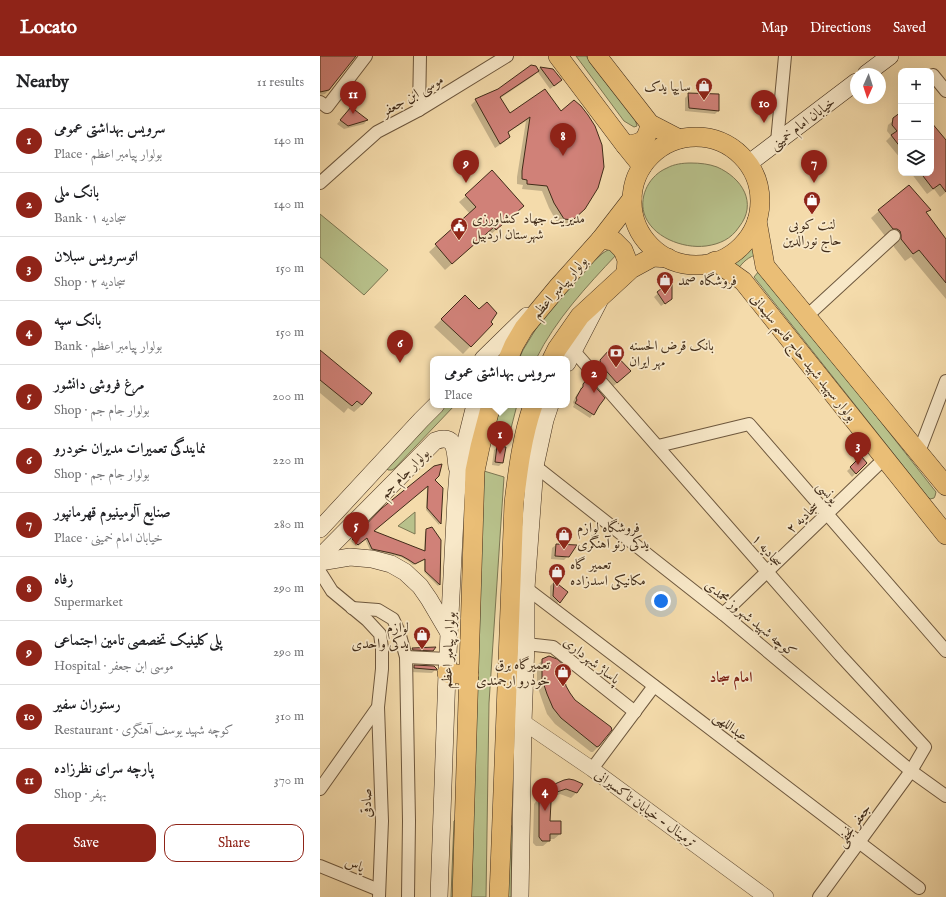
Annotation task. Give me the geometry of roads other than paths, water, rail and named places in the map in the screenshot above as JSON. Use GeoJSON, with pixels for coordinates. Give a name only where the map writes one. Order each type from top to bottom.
{"type":"FeatureCollection","features":[{"type":"Feature","properties":{"kind":"main road"},"geometry":{"type":"LineString","coordinates":[[558,56],[642,166]]}},
{"type":"Feature","properties":{"kind":"main road"},"geometry":{"type":"LineString","coordinates":[[597,56],[650,124],[679,139]]}},
{"type":"Feature","properties":{"kind":"main road"},"geometry":{"type":"LineString","coordinates":[[874,68],[890,56]]}},
{"type":"Feature","properties":{"kind":"main road","name":"خیابان امام خمینی"},"geometry":{"type":"LineString","coordinates":[[748,164],[850,87]]}},
{"type":"Feature","properties":{"kind":"main road"},"geometry":{"type":"LineString","coordinates":[[625,145],[643,141],[648,133],[650,124]]}},
{"type":"Feature","properties":{"kind":"main road"},"geometry":{"type":"LineString","coordinates":[[698,137],[717,140],[735,150],[748,164],[757,182],[760,201],[757,221],[747,238],[733,252],[715,261],[699,264],[683,263],[668,258],[652,248],[641,234],[634,217],[632,199],[635,182],[642,166],[652,154],[664,145],[679,139],[698,137]]}},
{"type":"Feature","properties":{"kind":"main road","name":"بولوار پیامبر اعظم"},"geometry":{"type":"LineString","coordinates":[[504,351],[514,345],[524,328],[558,286],[601,239],[632,199]]}},
{"type":"Feature","properties":{"kind":"main road","name":"بولوار سپهبد شهید حاج قاسم سلیمانی"},"geometry":{"type":"LineString","coordinates":[[757,221],[765,266],[946,486]]}},
{"type":"Feature","properties":{"kind":"main road"},"geometry":{"type":"LineString","coordinates":[[601,239],[614,241],[623,250],[627,260],[626,273]]}},
{"type":"Feature","properties":{"kind":"main road"},"geometry":{"type":"LineString","coordinates":[[554,356],[580,316],[626,273],[653,257],[668,258]]}},
{"type":"Feature","properties":{"kind":"main road","name":"بولوار سپهبد شهید حاج قاسم سلیمانی"},"geometry":{"type":"LineString","coordinates":[[715,261],[743,281],[885,458],[943,524]]}},
{"type":"Feature","properties":{"kind":"main road"},"geometry":{"type":"LineString","coordinates":[[743,281],[745,272],[751,267],[759,265],[765,266]]}},
{"type":"Feature","properties":{"kind":"main road"},"geometry":{"type":"LineString","coordinates":[[570,356],[602,295]]}},
{"type":"Feature","properties":{"kind":"main road"},"geometry":{"type":"LineString","coordinates":[[491,356],[504,351]]}},
{"type":"Feature","properties":{"kind":"main road","name":"بولوار جام جم"},"geometry":{"type":"LineString","coordinates":[[320,530],[433,408]]}},
{"type":"Feature","properties":{"kind":"main road","name":"بولوار پیامبر اعظم"},"geometry":{"type":"LineString","coordinates":[[439,897],[447,666],[456,498],[458,473],[474,408]]}},
{"type":"Feature","properties":{"kind":"main road","name":"بولوار پیامبر اعظم"},"geometry":{"type":"LineString","coordinates":[[462,897],[475,471],[490,408]]}},
{"type":"Feature","properties":{"kind":"main road"},"geometry":{"type":"LineString","coordinates":[[498,897],[514,503],[521,452],[532,408]]}},
{"type":"Feature","properties":{"kind":"main road"},"geometry":{"type":"LineString","coordinates":[[520,897],[526,588],[535,466],[549,408]]}},
{"type":"Feature","properties":{"kind":"main road","name":"بولوار جام جم"},"geometry":{"type":"LineString","coordinates":[[320,557],[435,441],[442,438],[449,440],[453,444],[458,473]]}},
{"type":"Feature","properties":{"kind":"main road"},"geometry":{"type":"LineString","coordinates":[[372,473],[388,488]]}},
{"type":"Feature","properties":{"kind":"main road"},"geometry":{"type":"LineString","coordinates":[[320,562],[350,557],[372,559],[391,564],[405,572],[420,586],[449,634]]}},
{"type":"Feature","properties":{"kind":"main road"},"geometry":{"type":"LineString","coordinates":[[447,666],[469,675]]}},
{"type":"Feature","properties":{"kind":"street"},"geometry":{"type":"LineString","coordinates":[[323,104],[366,56]]}},
{"type":"Feature","properties":{"kind":"street"},"geometry":{"type":"LineString","coordinates":[[419,110],[420,56]]}},
{"type":"Feature","properties":{"kind":"street","name":"موسی ابن جعفر"},"geometry":{"type":"LineString","coordinates":[[320,183],[377,132],[419,110],[507,56]]}},
{"type":"Feature","properties":{"kind":"street"},"geometry":{"type":"LineString","coordinates":[[777,142],[785,56]]}},
{"type":"Feature","properties":{"kind":"street"},"geometry":{"type":"LineString","coordinates":[[934,76],[946,91]]}},
{"type":"Feature","properties":{"kind":"street"},"geometry":{"type":"LineString","coordinates":[[807,316],[894,236]]}},
{"type":"Feature","properties":{"kind":"street","name":"سجادیه ۱"},"geometry":{"type":"LineString","coordinates":[[570,356],[658,446],[840,655],[925,747],[911,771]]}},
{"type":"Feature","properties":{"kind":"street"},"geometry":{"type":"LineString","coordinates":[[919,452],[946,381]]}},
{"type":"Feature","properties":{"kind":"street","name":"یونسی"},"geometry":{"type":"LineString","coordinates":[[658,446],[749,424],[946,651]]}},
{"type":"Feature","properties":{"kind":"street","name":"سجادیه ۲"},"geometry":{"type":"LineString","coordinates":[[723,614],[885,458]]}},
{"type":"Feature","properties":{"kind":"street","name":"کوچه شهید شهروز محمدی"},"geometry":{"type":"LineString","coordinates":[[535,466],[723,614],[911,771],[946,796]]}},
{"type":"Feature","properties":{"kind":"street","name":"صادقی"},"geometry":{"type":"LineString","coordinates":[[320,572],[332,591],[367,620],[380,634],[382,669],[378,707],[382,821],[379,894]]}},
{"type":"Feature","properties":{"kind":"street","name":"عبداللهی"},"geometry":{"type":"LineString","coordinates":[[526,588],[919,888]]}},
{"type":"Feature","properties":{"kind":"street"},"geometry":{"type":"LineString","coordinates":[[352,608],[378,610],[393,619],[399,632],[406,657],[409,821],[408,897]]}},
{"type":"Feature","properties":{"kind":"street","name":"پاساژ شهرداری"},"geometry":{"type":"LineString","coordinates":[[526,644],[553,647],[635,712]]}},
{"type":"Feature","properties":{"kind":"street"},"geometry":{"type":"LineString","coordinates":[[406,657],[447,666]]}},
{"type":"Feature","properties":{"kind":"street"},"geometry":{"type":"LineString","coordinates":[[592,769],[654,686]]}},
{"type":"Feature","properties":{"kind":"street"},"geometry":{"type":"LineString","coordinates":[[320,789],[378,707]]}},
{"type":"Feature","properties":{"kind":"street","name":"ترمینال - خیابان تاکسیرانی"},"geometry":{"type":"LineString","coordinates":[[523,722],[592,769],[766,897]]}},
{"type":"Feature","properties":{"kind":"street","name":"جعفر نجفی"},"geometry":{"type":"LineString","coordinates":[[819,897],[911,771]]}},
{"type":"Feature","properties":{"kind":"street","name":"یاس"},"geometry":{"type":"LineString","coordinates":[[320,866],[379,894]]}},
{"type":"Feature","properties":{"kind":"place","name":"سایپا یدک"},"geometry":{"type":"Point","coordinates":[704,101]}},
{"type":"Feature","properties":{"kind":"place","name":"پارچه‌ سرای نظرزاده"},"geometry":{"type":"Point","coordinates":[353,114]}},
{"type":"Feature","properties":{"kind":"place","name":"رستوران سفیر"},"geometry":{"type":"Point","coordinates":[764,123]}},
{"type":"Feature","properties":{"kind":"place","name":"رفاه"},"geometry":{"type":"Point","coordinates":[563,156]}},
{"type":"Feature","properties":{"kind":"place","name":"پلی‌کلینیک تخصصی تامین اجتماعی"},"geometry":{"type":"Point","coordinates":[466,183]}},
{"type":"Feature","properties":{"kind":"place","name":"صنایع آلومینیوم قهرمانپور"},"geometry":{"type":"Point","coordinates":[814,183]}},
{"type":"Feature","properties":{"kind":"place","name":"لنت کوبی حاج نورالدین"},"geometry":{"type":"Point","coordinates":[812,215]}},
{"type":"Feature","properties":{"kind":"place","name":"مدیریت جهاد کشاورزی شهرستان اردبیل"},"geometry":{"type":"Point","coordinates":[459,241]}},
{"type":"Feature","properties":{"kind":"place","name":"فروشگاه صمد"},"geometry":{"type":"Point","coordinates":[665,295]}},
{"type":"Feature","properties":{"kind":"place","name":"نمایندگی تعمیرات مدیران خودرو"},"geometry":{"type":"Point","coordinates":[400,363]}},
{"type":"Feature","properties":{"kind":"place","name":"بانک قرض الحسنه مهر ایران"},"geometry":{"type":"Point","coordinates":[616,368]}},
{"type":"Feature","properties":{"kind":"place","name":"بانک ملی"},"geometry":{"type":"Point","coordinates":[594,393]}},
{"type":"Feature","properties":{"kind":"place","name":"سرویس بهداشتی عمومی"},"geometry":{"type":"Point","coordinates":[500,454]}},
{"type":"Feature","properties":{"kind":"place","name":"اتوسرویس سبلان"},"geometry":{"type":"Point","coordinates":[858,465]}},
{"type":"Feature","properties":{"kind":"place","name":"مرغ فروشی دانشور"},"geometry":{"type":"Point","coordinates":[356,545]}},
{"type":"Feature","properties":{"kind":"place","name":"فروشگاه لوازم یدکی رنو آهنگری"},"geometry":{"type":"Point","coordinates":[564,550]}},
{"type":"Feature","properties":{"kind":"place","name":"تعمیر گاه مکانیکی اسدزاده"},"geometry":{"type":"Point","coordinates":[557,587]}},
{"type":"Feature","properties":{"kind":"place","name":"لوازم یدکی واحدی"},"geometry":{"type":"Point","coordinates":[422,650]}},
{"type":"Feature","properties":{"kind":"place","name":"تعمیرگاه برق خودرو ارجمندی"},"geometry":{"type":"Point","coordinates":[563,687]}},
{"type":"Feature","properties":{"kind":"place","name":"بانک سپه"},"geometry":{"type":"Point","coordinates":[545,811]}},
{"type":"Feature","properties":{"kind":"district","name":"امام سجاد"},"geometry":{"type":"Point","coordinates":[731,677]}}]}
